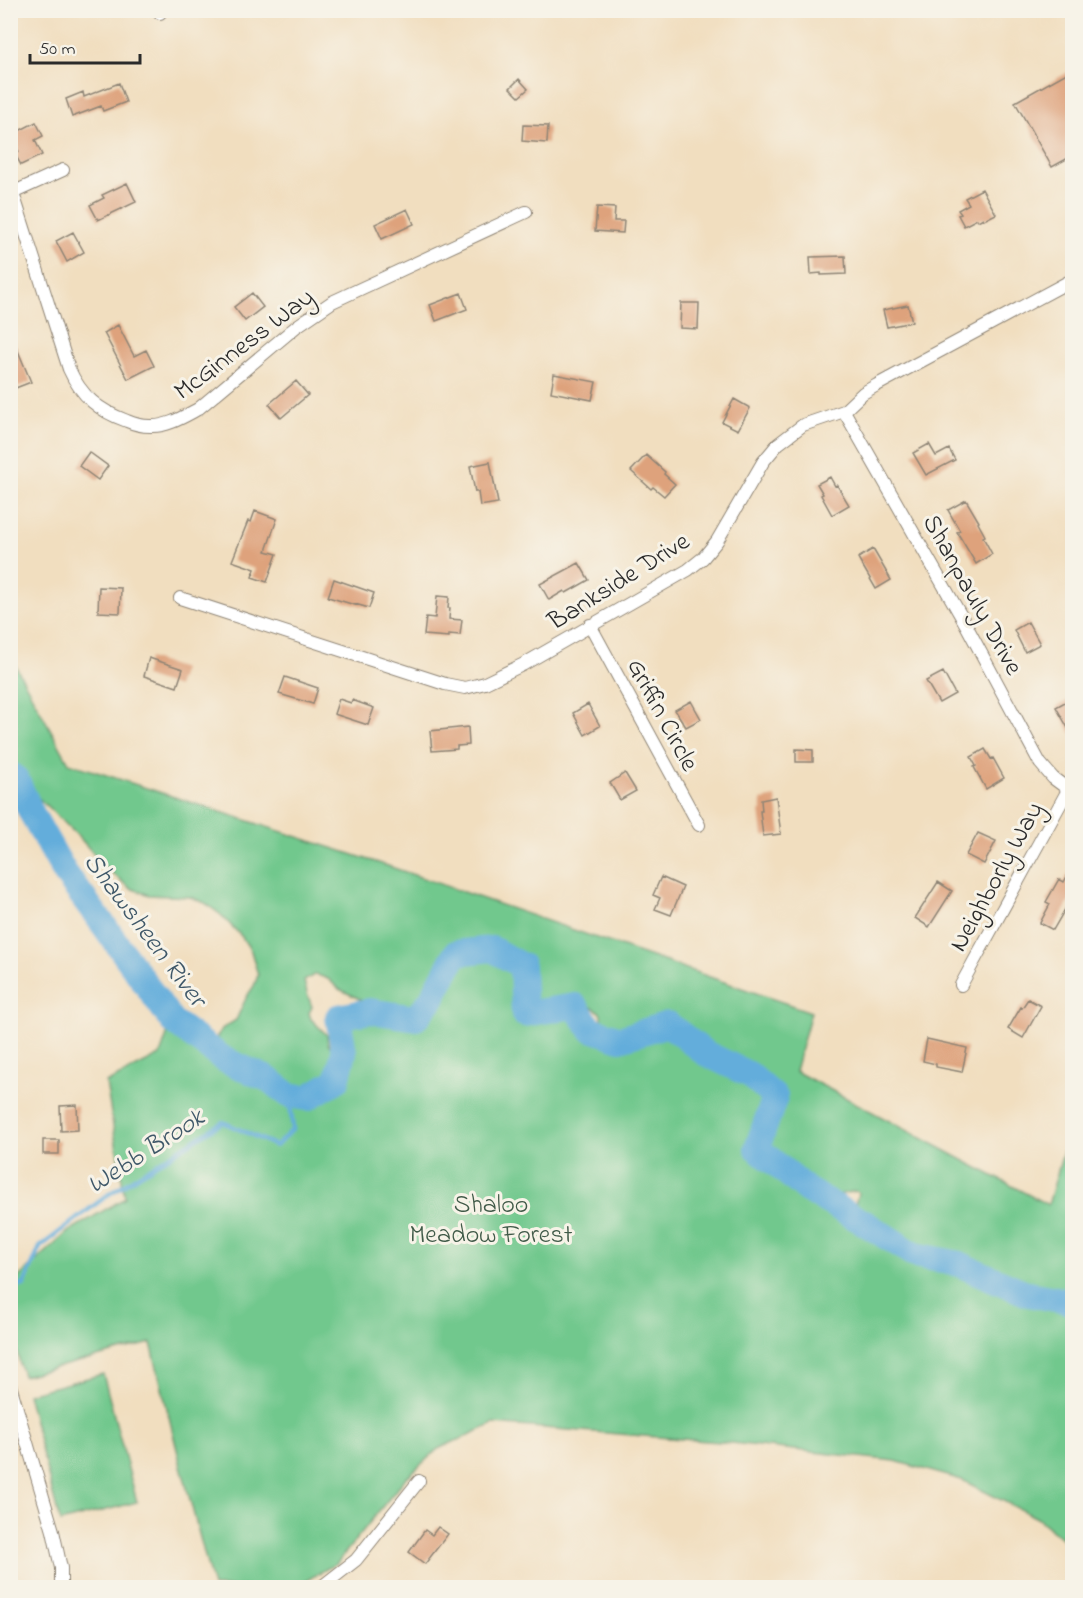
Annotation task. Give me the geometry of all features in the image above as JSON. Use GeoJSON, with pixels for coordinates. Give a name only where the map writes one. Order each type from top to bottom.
{"type":"FeatureCollection","features":[{"type":"Feature","properties":{"kind":"street"},"geometry":{"type":"LineString","coordinates":[[11,190],[63,170]]}},
{"type":"Feature","properties":{"kind":"street","name":"McGinness Way"},"geometry":{"type":"LineString","coordinates":[[11,190],[75,382],[92,403],[103,410],[135,424],[149,426],[163,425],[198,409],[297,326],[332,302],[526,212]]}},
{"type":"Feature","properties":{"kind":"street","name":"Bankside Drive"},"geometry":{"type":"LineString","coordinates":[[180,598],[446,684],[465,688],[485,683],[524,664],[688,570],[703,558],[717,541],[763,462],[778,444],[803,425],[844,411],[863,393],[1072,280]]}},
{"type":"Feature","properties":{"kind":"street","name":"Shanpauly Drive"},"geometry":{"type":"LineString","coordinates":[[844,411],[965,623],[1040,763],[1053,778],[1070,791]]}},
{"type":"Feature","properties":{"kind":"street","name":"Griffin Circle"},"geometry":{"type":"LineString","coordinates":[[590,625],[699,825]]}},
{"type":"Feature","properties":{"kind":"street","name":"Neighborly Way"},"geometry":{"type":"LineString","coordinates":[[961,985],[1070,791]]}},
{"type":"Feature","properties":{"kind":"street"},"geometry":{"type":"LineString","coordinates":[[10,1385],[53,1531],[61,1568],[61,1587]]}},
{"type":"Feature","properties":{"kind":"street"},"geometry":{"type":"LineString","coordinates":[[320,1587],[356,1560],[419,1481]]}},
{"type":"Feature","properties":{"kind":"green space","name":"Shaloo Meadow Forest"},"geometry":{"type":"Polygon","coordinates":[[[10,656],[69,763],[388,866],[811,1012],[795,1071],[1048,1205],[1072,1122],[1072,1300],[1001,1282],[1028,1294],[1072,1302],[1072,1547],[1037,1518],[962,1480],[895,1461],[732,1443],[493,1424],[438,1449],[404,1480],[337,1563],[295,1587],[213,1587],[151,1343],[23,1376],[11,1328],[11,1284],[69,1231],[125,1198],[106,1083],[160,1055],[172,1021],[225,1060],[268,1079],[289,1095],[307,1098],[337,1080],[344,1052],[338,1017],[370,1011],[391,1014],[339,989],[328,979],[315,974],[304,981],[312,1007],[309,1013],[311,1019],[327,1035],[328,1044],[335,1052],[339,1062],[337,1069],[328,1079],[309,1092],[295,1092],[283,1086],[263,1065],[234,1057],[219,1044],[217,1036],[223,1028],[236,1020],[258,975],[251,951],[242,937],[221,915],[205,903],[190,897],[149,895],[130,888],[107,869],[78,836],[11,774],[10,656]],[[456,953],[450,956],[437,972],[431,999],[456,953]],[[523,975],[524,1013],[533,1012],[530,992],[523,975]],[[568,1003],[559,1008],[575,1006],[591,1029],[597,1031],[601,1015],[592,1007],[585,1010],[568,1003]],[[807,1187],[804,1188],[854,1216],[858,1193],[855,1191],[825,1198],[807,1187]]]}},
{"type":"Feature","properties":{"kind":"green space"},"geometry":{"type":"Polygon","coordinates":[[[103,1374],[137,1502],[60,1522],[27,1394],[103,1374]]]}},
{"type":"Feature","properties":{"kind":"building"},"geometry":{"type":"Polygon","coordinates":[[[1072,70],[1072,156],[1052,167],[1015,102],[1072,70]]]}},
{"type":"Feature","properties":{"kind":"building"},"geometry":{"type":"Polygon","coordinates":[[[519,79],[528,89],[519,97],[510,88],[519,79]]]}},
{"type":"Feature","properties":{"kind":"building"},"geometry":{"type":"Polygon","coordinates":[[[119,83],[126,102],[103,111],[101,106],[72,117],[66,99],[83,92],[84,97],[119,83]]]}},
{"type":"Feature","properties":{"kind":"building"},"geometry":{"type":"Polygon","coordinates":[[[36,122],[43,136],[35,140],[42,155],[21,165],[15,154],[19,152],[11,135],[36,122]]]}},
{"type":"Feature","properties":{"kind":"building"},"geometry":{"type":"Polygon","coordinates":[[[523,125],[548,126],[547,143],[522,141],[523,125]]]}},
{"type":"Feature","properties":{"kind":"building"},"geometry":{"type":"Polygon","coordinates":[[[127,183],[136,202],[98,220],[90,205],[104,198],[102,195],[127,183]]]}},
{"type":"Feature","properties":{"kind":"building"},"geometry":{"type":"Polygon","coordinates":[[[982,189],[996,214],[984,220],[983,218],[978,221],[977,219],[964,226],[958,210],[969,204],[965,198],[982,189]]]}},
{"type":"Feature","properties":{"kind":"building"},"geometry":{"type":"Polygon","coordinates":[[[597,207],[615,208],[614,221],[624,221],[623,233],[595,231],[597,207]]]}},
{"type":"Feature","properties":{"kind":"building"},"geometry":{"type":"Polygon","coordinates":[[[407,209],[414,224],[382,239],[375,224],[407,209]]]}},
{"type":"Feature","properties":{"kind":"building"},"geometry":{"type":"Polygon","coordinates":[[[73,232],[84,252],[67,262],[56,241],[73,232]]]}},
{"type":"Feature","properties":{"kind":"building"},"geometry":{"type":"Polygon","coordinates":[[[845,256],[846,274],[811,274],[810,257],[845,256]]]}},
{"type":"Feature","properties":{"kind":"building"},"geometry":{"type":"Polygon","coordinates":[[[252,293],[263,307],[245,321],[234,307],[252,293]]]}},
{"type":"Feature","properties":{"kind":"building"},"geometry":{"type":"Polygon","coordinates":[[[461,293],[467,309],[436,321],[430,305],[461,293]]]}},
{"type":"Feature","properties":{"kind":"building"},"geometry":{"type":"Polygon","coordinates":[[[681,303],[699,303],[698,329],[680,328],[681,303]]]}},
{"type":"Feature","properties":{"kind":"building"},"geometry":{"type":"Polygon","coordinates":[[[908,305],[912,322],[887,327],[883,310],[908,305]]]}},
{"type":"Feature","properties":{"kind":"building"},"geometry":{"type":"Polygon","coordinates":[[[118,325],[134,356],[146,350],[154,366],[128,379],[104,333],[118,325]]]}},
{"type":"Feature","properties":{"kind":"building"},"geometry":{"type":"Polygon","coordinates":[[[11,334],[31,382],[13,389],[10,383],[11,334]]]}},
{"type":"Feature","properties":{"kind":"building"},"geometry":{"type":"Polygon","coordinates":[[[554,374],[596,382],[592,400],[551,392],[554,374]]]}},
{"type":"Feature","properties":{"kind":"building"},"geometry":{"type":"Polygon","coordinates":[[[296,381],[308,395],[281,418],[269,404],[296,381]]]}},
{"type":"Feature","properties":{"kind":"building"},"geometry":{"type":"Polygon","coordinates":[[[734,399],[750,408],[738,430],[722,422],[734,399]]]}},
{"type":"Feature","properties":{"kind":"building"},"geometry":{"type":"Polygon","coordinates":[[[929,444],[936,456],[949,449],[955,460],[926,475],[913,453],[929,444]]]}},
{"type":"Feature","properties":{"kind":"building"},"geometry":{"type":"Polygon","coordinates":[[[89,452],[108,466],[98,480],[79,466],[89,452]]]}},
{"type":"Feature","properties":{"kind":"building"},"geometry":{"type":"Polygon","coordinates":[[[646,455],[675,484],[664,496],[653,487],[651,489],[631,471],[646,455]]]}},
{"type":"Feature","properties":{"kind":"building"},"geometry":{"type":"Polygon","coordinates":[[[490,462],[498,503],[480,506],[470,466],[490,462]]]}},
{"type":"Feature","properties":{"kind":"building"},"geometry":{"type":"Polygon","coordinates":[[[830,477],[849,505],[832,515],[817,484],[830,477]]]}},
{"type":"Feature","properties":{"kind":"building"},"geometry":{"type":"Polygon","coordinates":[[[966,500],[979,522],[985,536],[983,537],[992,554],[976,564],[957,532],[960,531],[948,510],[966,500]]]}},
{"type":"Feature","properties":{"kind":"building"},"geometry":{"type":"Polygon","coordinates":[[[255,511],[277,519],[266,551],[277,554],[267,582],[252,577],[255,569],[232,561],[248,521],[251,522],[255,511]]]}},
{"type":"Feature","properties":{"kind":"building"},"geometry":{"type":"Polygon","coordinates":[[[873,549],[891,580],[876,589],[858,558],[873,549]]]}},
{"type":"Feature","properties":{"kind":"building"},"geometry":{"type":"Polygon","coordinates":[[[579,563],[589,580],[549,600],[540,584],[579,563]]]}},
{"type":"Feature","properties":{"kind":"building"},"geometry":{"type":"Polygon","coordinates":[[[334,579],[374,593],[369,608],[328,597],[334,579]]]}},
{"type":"Feature","properties":{"kind":"building"},"geometry":{"type":"Polygon","coordinates":[[[99,587],[121,588],[120,613],[98,612],[99,587]]]}},
{"type":"Feature","properties":{"kind":"building"},"geometry":{"type":"Polygon","coordinates":[[[437,596],[449,597],[449,619],[462,620],[460,635],[449,634],[449,637],[424,635],[426,617],[435,618],[437,596]]]}},
{"type":"Feature","properties":{"kind":"building"},"geometry":{"type":"Polygon","coordinates":[[[1028,622],[1040,644],[1025,652],[1014,630],[1028,622]]]}},
{"type":"Feature","properties":{"kind":"building"},"geometry":{"type":"Polygon","coordinates":[[[149,658],[183,669],[177,687],[144,676],[149,658]]]}},
{"type":"Feature","properties":{"kind":"building"},"geometry":{"type":"Polygon","coordinates":[[[943,672],[955,694],[939,703],[926,681],[943,672]]]}},
{"type":"Feature","properties":{"kind":"building"},"geometry":{"type":"Polygon","coordinates":[[[285,677],[318,688],[313,704],[279,694],[285,677]]]}},
{"type":"Feature","properties":{"kind":"building"},"geometry":{"type":"Polygon","coordinates":[[[1072,698],[1072,735],[1056,707],[1072,698]]]}},
{"type":"Feature","properties":{"kind":"building"},"geometry":{"type":"Polygon","coordinates":[[[339,699],[351,703],[352,700],[374,708],[368,725],[334,714],[339,699]]]}},
{"type":"Feature","properties":{"kind":"building"},"geometry":{"type":"Polygon","coordinates":[[[691,701],[701,719],[686,727],[675,710],[691,701]]]}},
{"type":"Feature","properties":{"kind":"building"},"geometry":{"type":"Polygon","coordinates":[[[588,704],[600,726],[585,735],[573,713],[588,704]]]}},
{"type":"Feature","properties":{"kind":"building"},"geometry":{"type":"Polygon","coordinates":[[[468,727],[469,745],[457,746],[457,749],[432,751],[430,731],[468,727]]]}},
{"type":"Feature","properties":{"kind":"building"},"geometry":{"type":"Polygon","coordinates":[[[796,749],[813,750],[813,762],[796,762],[796,749]]]}},
{"type":"Feature","properties":{"kind":"building"},"geometry":{"type":"Polygon","coordinates":[[[985,749],[1004,778],[986,789],[971,757],[985,749]]]}},
{"type":"Feature","properties":{"kind":"building"},"geometry":{"type":"Polygon","coordinates":[[[625,773],[636,791],[620,800],[610,783],[625,773]]]}},
{"type":"Feature","properties":{"kind":"building"},"geometry":{"type":"Polygon","coordinates":[[[776,797],[781,834],[763,836],[761,800],[776,797]]]}},
{"type":"Feature","properties":{"kind":"building"},"geometry":{"type":"Polygon","coordinates":[[[978,833],[996,841],[984,864],[966,855],[978,833]]]}},
{"type":"Feature","properties":{"kind":"building"},"geometry":{"type":"Polygon","coordinates":[[[1072,867],[1072,897],[1053,930],[1040,923],[1050,904],[1046,902],[1059,879],[1064,882],[1072,867]]]}},
{"type":"Feature","properties":{"kind":"building"},"geometry":{"type":"Polygon","coordinates":[[[661,877],[683,887],[671,915],[655,909],[660,898],[653,895],[661,877]]]}},
{"type":"Feature","properties":{"kind":"building"},"geometry":{"type":"Polygon","coordinates":[[[938,882],[952,891],[929,927],[915,918],[938,882]]]}},
{"type":"Feature","properties":{"kind":"building"},"geometry":{"type":"Polygon","coordinates":[[[1028,999],[1041,1006],[1023,1038],[1008,1029],[1028,999]]]}},
{"type":"Feature","properties":{"kind":"building"},"geometry":{"type":"Polygon","coordinates":[[[927,1039],[967,1048],[962,1072],[936,1067],[936,1064],[923,1061],[927,1039]]]}},
{"type":"Feature","properties":{"kind":"building"},"geometry":{"type":"Polygon","coordinates":[[[77,1105],[78,1130],[61,1131],[60,1106],[77,1105]]]}},
{"type":"Feature","properties":{"kind":"building"},"geometry":{"type":"Polygon","coordinates":[[[43,1140],[59,1140],[59,1154],[43,1154],[43,1140]]]}},
{"type":"Feature","properties":{"kind":"building"},"geometry":{"type":"Polygon","coordinates":[[[438,1527],[448,1534],[425,1564],[409,1552],[425,1530],[432,1535],[438,1527]]]}},
{"type":"Feature","properties":{"kind":"waterway","name":"Shawsheen River"},"geometry":{"type":"LineString","coordinates":[[10,774],[16,779],[32,814],[65,873],[172,1021],[225,1060],[268,1079],[289,1095],[307,1098],[337,1080],[344,1052],[338,1017],[370,1011],[416,1018],[431,1000],[456,953],[492,949],[522,966],[524,1014],[575,1006],[591,1029],[620,1039],[668,1024],[705,1053],[750,1075],[775,1097],[757,1148],[807,1190],[915,1255],[959,1264],[1028,1294],[1072,1302]]}},
{"type":"Feature","properties":{"kind":"waterway","name":"Webb Brook"},"geometry":{"type":"LineString","coordinates":[[10,1288],[24,1285],[40,1247],[109,1194],[223,1122],[276,1146],[293,1129],[289,1095]]}}]}
